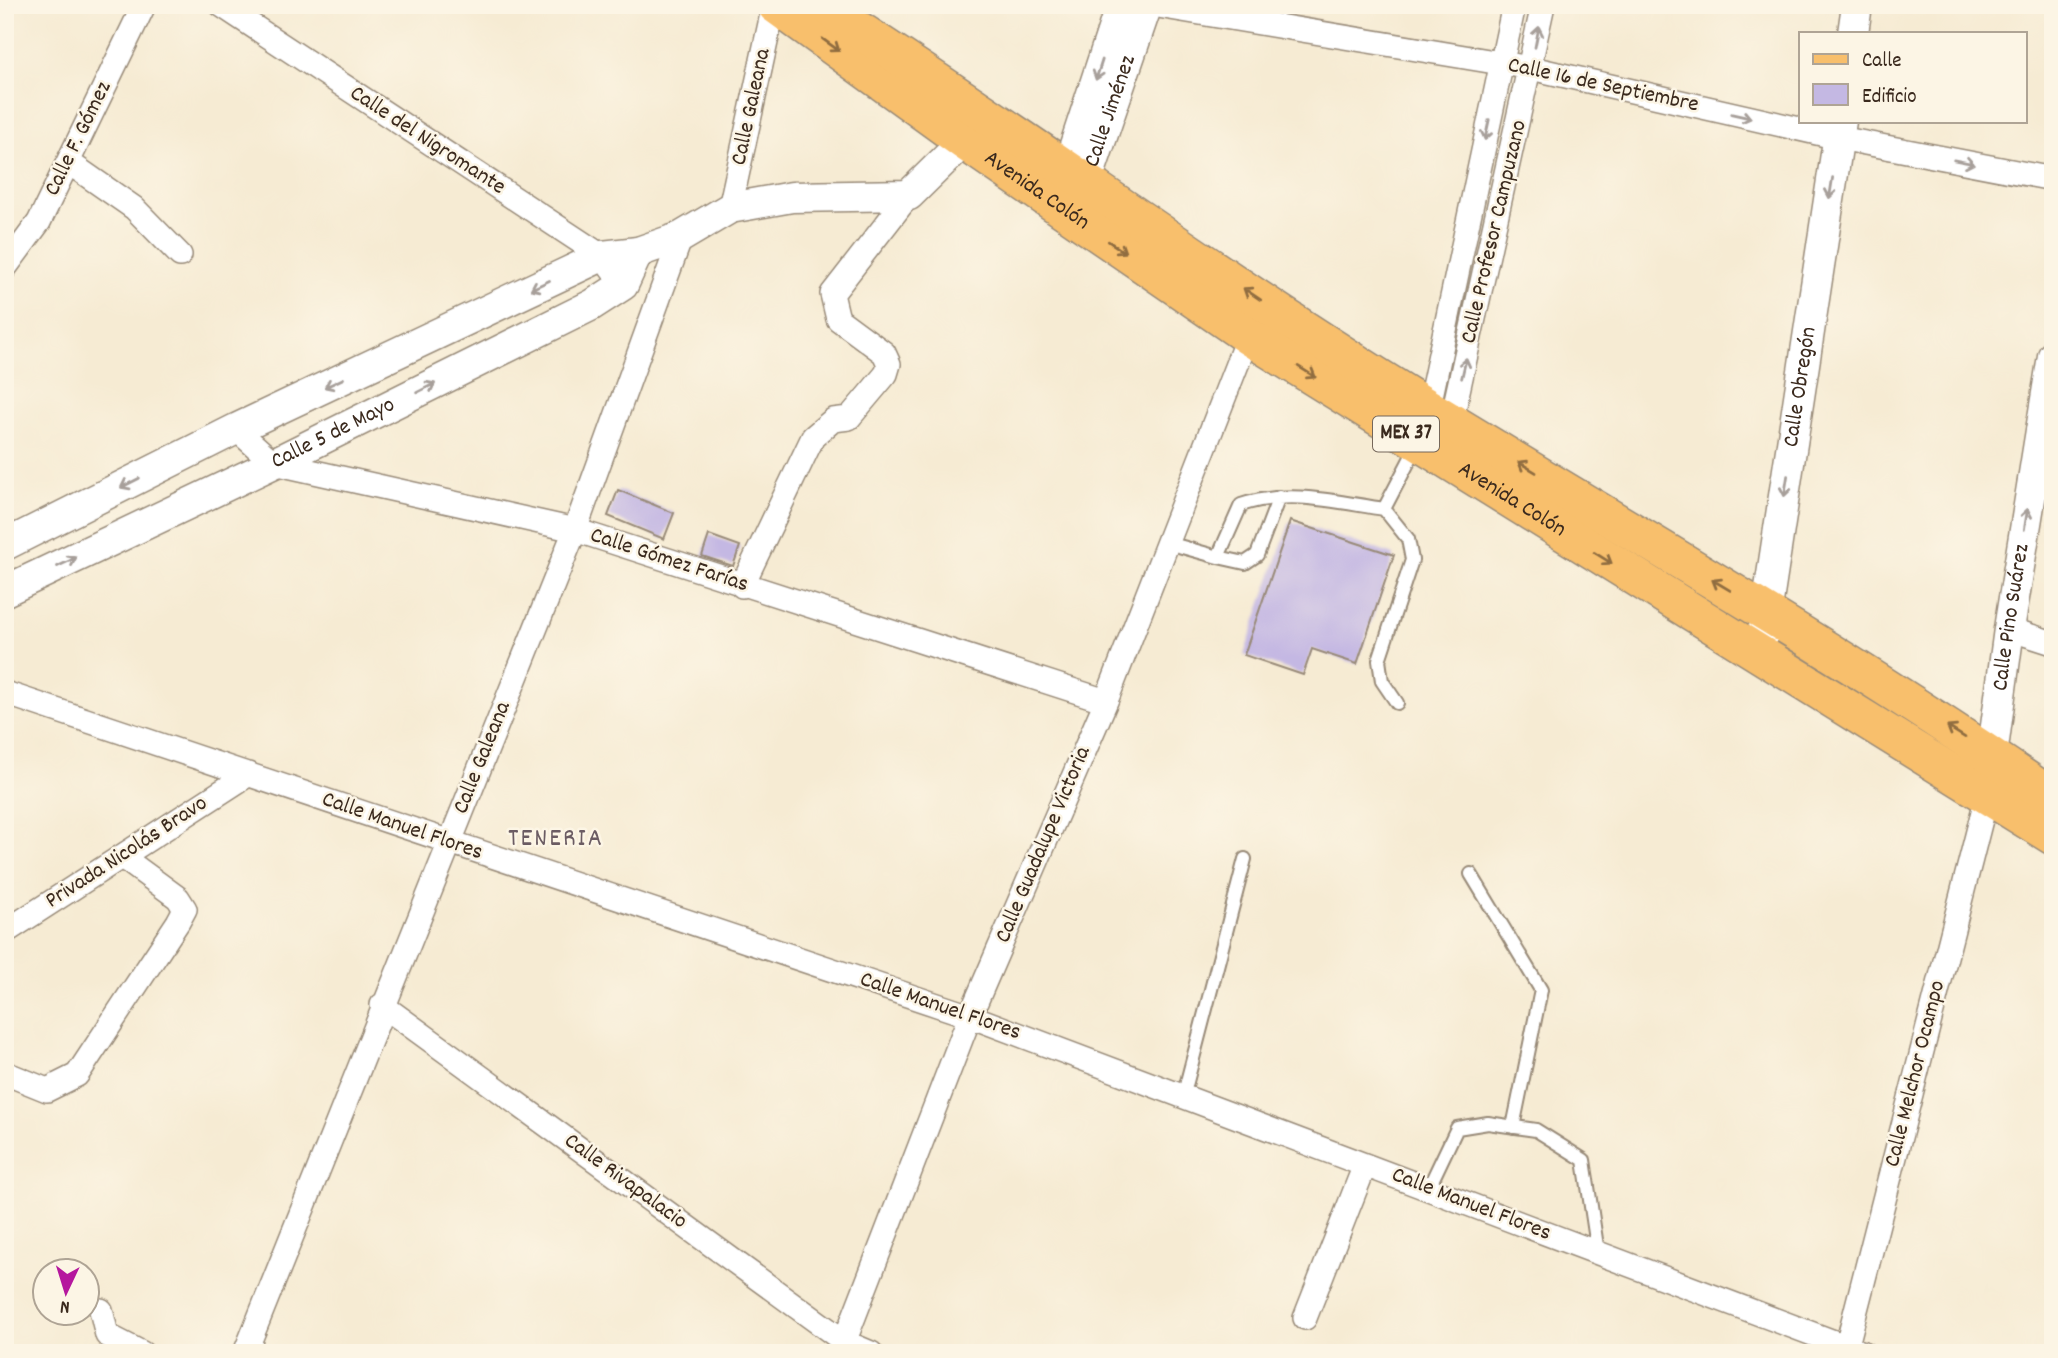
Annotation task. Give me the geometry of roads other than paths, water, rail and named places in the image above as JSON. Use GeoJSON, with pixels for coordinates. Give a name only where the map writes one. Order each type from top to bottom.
{"type":"FeatureCollection","features":[{"type":"Feature","properties":{"kind":"main road","name":"Avenida Colón"},"geometry":{"type":"LineString","coordinates":[[775,5],[970,125],[1077,175],[1301,327],[1435,432],[1760,654],[2053,836]]}},
{"type":"Feature","properties":{"kind":"main road","name":"Avenida Colón"},"geometry":{"type":"LineString","coordinates":[[827,5],[970,125],[1065,211],[1248,336],[1435,432],[1767,613],[1992,756],[2053,798]]}},
{"type":"Feature","properties":{"kind":"street","name":"Calle F. Gómez"},"geometry":{"type":"LineString","coordinates":[[5,268],[38,222],[144,5]]}},
{"type":"Feature","properties":{"kind":"street","name":"Calle del Nigromante"},"geometry":{"type":"LineString","coordinates":[[222,5],[601,256],[623,285]]}},
{"type":"Feature","properties":{"kind":"street","name":"Calle Galeana"},"geometry":{"type":"LineString","coordinates":[[730,208],[775,5]]}},
{"type":"Feature","properties":{"kind":"street","name":"Calle Jiménez"},"geometry":{"type":"LineString","coordinates":[[1065,211],[1077,175],[1121,5]]}},
{"type":"Feature","properties":{"kind":"street","name":"Calle Jiménez"},"geometry":{"type":"LineString","coordinates":[[1077,175],[1149,5]]}},
{"type":"Feature","properties":{"kind":"street","name":"Calle 16 de Septiembre"},"geometry":{"type":"LineString","coordinates":[[1149,5],[1531,68],[1799,122]]}},
{"type":"Feature","properties":{"kind":"street","name":"Calle Profesor Campuzano"},"geometry":{"type":"LineString","coordinates":[[1435,432],[1501,63],[1514,5]]}},
{"type":"Feature","properties":{"kind":"street","name":"Calle Profesor Campuzano"},"geometry":{"type":"LineString","coordinates":[[1435,432],[1531,68],[1544,5]]}},
{"type":"Feature","properties":{"kind":"street"},"geometry":{"type":"LineString","coordinates":[[1853,32],[1857,5]]}},
{"type":"Feature","properties":{"kind":"street","name":"Calle 16 de Septiembre"},"geometry":{"type":"LineString","coordinates":[[1800,122],[2053,179]]}},
{"type":"Feature","properties":{"kind":"street"},"geometry":{"type":"LineString","coordinates":[[742,586],[813,437],[833,420],[849,418],[886,374],[889,364],[884,353],[838,318],[832,294],[909,195],[970,125]]}},
{"type":"Feature","properties":{"kind":"street","name":"Calle Obregón"},"geometry":{"type":"LineString","coordinates":[[1760,654],[1840,130]]}},
{"type":"Feature","properties":{"kind":"street"},"geometry":{"type":"LineString","coordinates":[[68,162],[134,208],[180,254]]}},
{"type":"Feature","properties":{"kind":"street","name":"Calle 5 de Mayo"},"geometry":{"type":"LineString","coordinates":[[5,545],[236,429],[601,256],[638,252],[681,237],[730,208],[792,197],[909,195]]}},
{"type":"Feature","properties":{"kind":"street","name":"Calle Galeana"},"geometry":{"type":"LineString","coordinates":[[245,1353],[575,530],[681,237]]}},
{"type":"Feature","properties":{"kind":"street"},"geometry":{"type":"LineString","coordinates":[[623,285],[638,252]]}},
{"type":"Feature","properties":{"kind":"street","name":"Calle 5 de Mayo"},"geometry":{"type":"LineString","coordinates":[[5,591],[274,463],[592,305],[623,285]]}},
{"type":"Feature","properties":{"kind":"street","name":"Calle Guadalupe Victoria"},"geometry":{"type":"LineString","coordinates":[[843,1347],[970,1016],[1106,701],[1248,336]]}},
{"type":"Feature","properties":{"kind":"street","name":"Calle Pino Suárez"},"geometry":{"type":"LineString","coordinates":[[1992,756],[2009,629],[2053,356]]}},
{"type":"Feature","properties":{"kind":"street","name":"Calle Gómez Farías"},"geometry":{"type":"LineString","coordinates":[[236,429],[274,463],[575,530],[742,586],[1106,701]]}},
{"type":"Feature","properties":{"kind":"street"},"geometry":{"type":"LineString","coordinates":[[2009,629],[2053,643]]}},
{"type":"Feature","properties":{"kind":"street","name":"Calle Manuel Flores"},"geometry":{"type":"LineString","coordinates":[[5,692],[970,1016],[1852,1351]]}},
{"type":"Feature","properties":{"kind":"street","name":"Privada Nicolás Bravo"},"geometry":{"type":"LineString","coordinates":[[5,932],[249,774]]}},
{"type":"Feature","properties":{"kind":"street","name":"Calle Melchor Ocampo"},"geometry":{"type":"LineString","coordinates":[[1852,1351],[1987,796]]}},
{"type":"Feature","properties":{"kind":"street"},"geometry":{"type":"LineString","coordinates":[[5,1073],[47,1090],[77,1075],[185,909],[178,898],[122,857]]}},
{"type":"Feature","properties":{"kind":"street","name":"Calle Rivapalacio"},"geometry":{"type":"LineString","coordinates":[[383,1005],[843,1347],[871,1353]]}},
{"type":"Feature","properties":{"kind":"street"},"geometry":{"type":"LineString","coordinates":[[1305,1318],[1365,1165]]}},
{"type":"Feature","properties":{"kind":"street"},"geometry":{"type":"LineString","coordinates":[[102,1314],[107,1335],[142,1353]]}},
{"type":"Feature","properties":{"kind":"lane"},"geometry":{"type":"LineString","coordinates":[[1384,509],[1435,432]]}},
{"type":"Feature","properties":{"kind":"lane"},"geometry":{"type":"LineString","coordinates":[[1219,557],[1241,505],[1296,496],[1384,509],[1408,540],[1412,560],[1379,660],[1382,681],[1397,703]]}},
{"type":"Feature","properties":{"kind":"lane"},"geometry":{"type":"LineString","coordinates":[[1168,543],[1245,564],[1257,555],[1279,497]]}},
{"type":"Feature","properties":{"kind":"lane"},"geometry":{"type":"LineString","coordinates":[[1183,1097],[1245,859]]}},
{"type":"Feature","properties":{"kind":"lane"},"geometry":{"type":"LineString","coordinates":[[1471,874],[1541,990],[1513,1127]]}},
{"type":"Feature","properties":{"kind":"lane"},"geometry":{"type":"LineString","coordinates":[[1428,1189],[1457,1128],[1488,1123],[1536,1130],[1584,1160],[1598,1253]]}},
{"type":"Feature","properties":{"kind":"district","name":"TENERIA"},"geometry":{"type":"Point","coordinates":[556,839]}}]}
